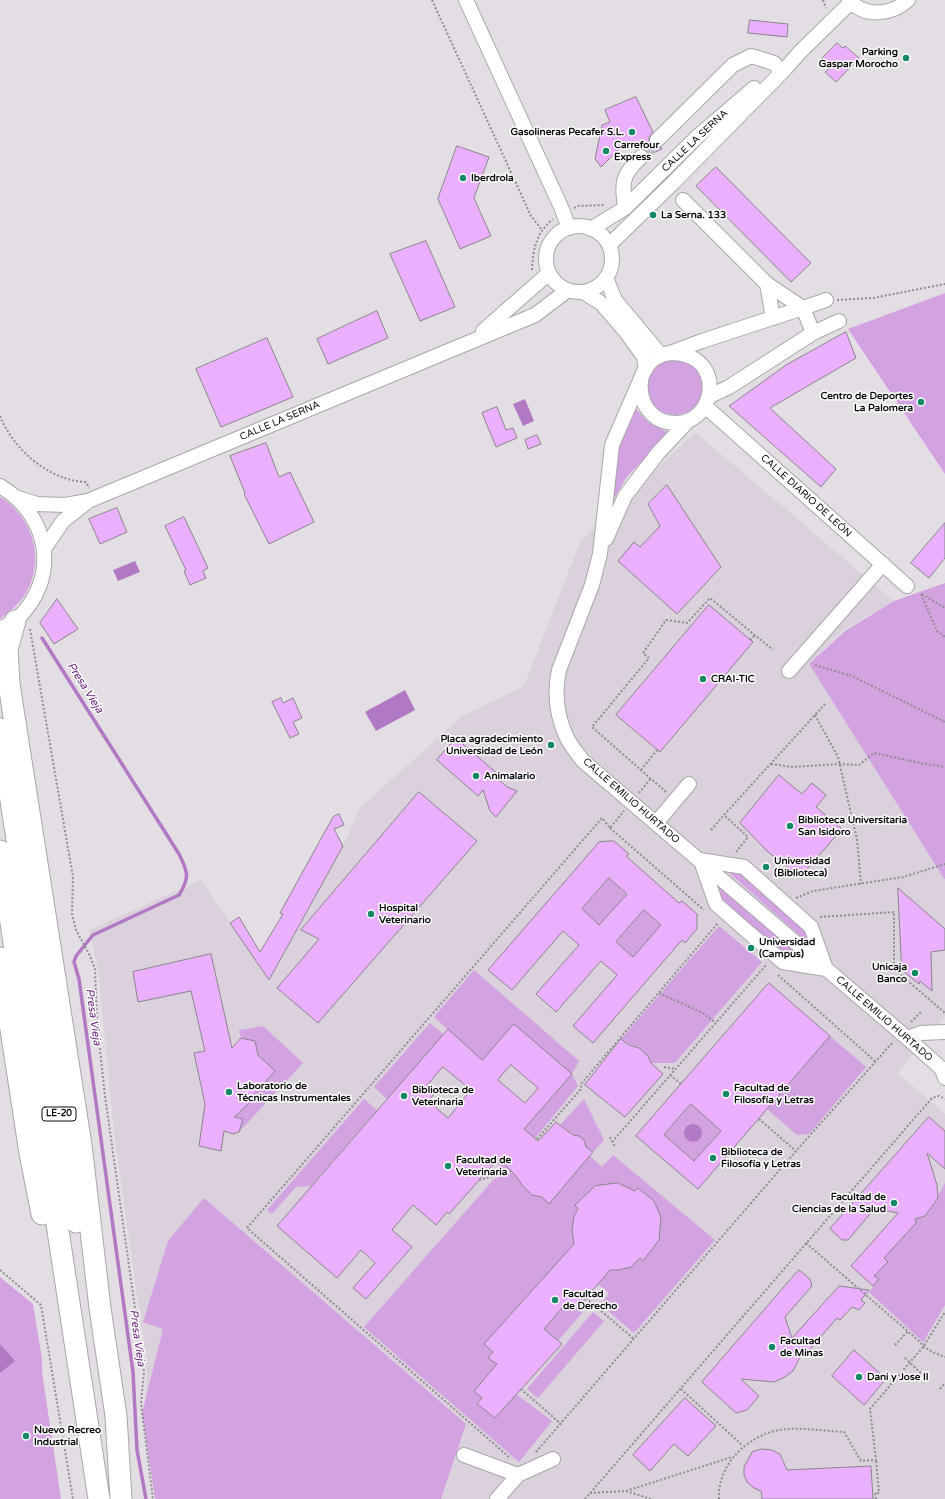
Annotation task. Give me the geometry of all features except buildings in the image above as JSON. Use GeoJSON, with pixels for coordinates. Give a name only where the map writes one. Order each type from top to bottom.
{"type":"FeatureCollection","features":[{"type":"Feature","properties":{"kind":"highway"},"geometry":{"type":"LineString","coordinates":[[15,624],[8,649],[7,663],[9,684],[81,1146],[100,1308],[116,1416],[122,1499]]}},
{"type":"Feature","properties":{"kind":"highway","name":"LE-20"},"geometry":{"type":"LineString","coordinates":[[0,729],[118,1499]]}},
{"type":"Feature","properties":{"kind":"highway","name":"LE-20"},"geometry":{"type":"LineString","coordinates":[[0,851],[99,1499]]}},
{"type":"Feature","properties":{"kind":"highway"},"geometry":{"type":"LineString","coordinates":[[0,958],[30,1153],[60,1314],[77,1422],[95,1499]]}},
{"type":"Feature","properties":{"kind":"street"},"geometry":{"type":"LineString","coordinates":[[466,0],[561,207],[569,228]]}},
{"type":"Feature","properties":{"kind":"street","name":"CALLE LA SERNA"},"geometry":{"type":"LineString","coordinates":[[609,245],[673,183],[850,1],[866,10],[875,12],[894,10],[908,0]]}},
{"type":"Feature","properties":{"kind":"street","name":"CALLE LA SERNA"},"geometry":{"type":"LineString","coordinates":[[591,229],[625,208],[698,136],[778,68],[800,52]]}},
{"type":"Feature","properties":{"kind":"street"},"geometry":{"type":"LineString","coordinates":[[657,140],[733,64],[751,56],[774,63],[778,68]]}},
{"type":"Feature","properties":{"kind":"street"},"geometry":{"type":"LineString","coordinates":[[625,208],[622,182],[631,166],[641,157]]}},
{"type":"Feature","properties":{"kind":"street"},"geometry":{"type":"LineString","coordinates":[[683,200],[767,284],[803,308],[813,333]]}},
{"type":"Feature","properties":{"kind":"street"},"geometry":{"type":"LineString","coordinates":[[583,292],[596,287],[606,278],[612,262],[609,245],[598,233],[580,226],[569,228],[559,233],[551,241],[547,251],[546,262],[549,273],[558,285],[568,290],[583,292],[601,303],[626,332],[644,357],[644,372],[640,387],[642,398],[647,409],[655,417],[665,422],[677,423],[688,421],[698,415],[708,401],[729,387],[813,333],[839,321]]}},
{"type":"Feature","properties":{"kind":"street","name":"CALLE LA SERNA"},"geometry":{"type":"LineString","coordinates":[[472,340],[501,317],[549,273]]}},
{"type":"Feature","properties":{"kind":"street"},"geometry":{"type":"LineString","coordinates":[[606,278],[615,300],[665,354],[687,355],[701,364],[708,374],[710,384],[708,401]]}},
{"type":"Feature","properties":{"kind":"street"},"geometry":{"type":"LineString","coordinates":[[767,284],[773,318]]}},
{"type":"Feature","properties":{"kind":"street","name":"CALLE LA SERNA"},"geometry":{"type":"LineString","coordinates":[[15,497],[37,504],[65,505],[91,500],[535,315],[568,290]]}},
{"type":"Feature","properties":{"kind":"street"},"geometry":{"type":"LineString","coordinates":[[644,372],[652,360],[665,354],[826,300]]}},
{"type":"Feature","properties":{"kind":"street","name":"CALLE EMILIO HURTADO"},"geometry":{"type":"LineString","coordinates":[[600,554],[612,445],[644,372]]}},
{"type":"Feature","properties":{"kind":"street","name":"CALLE DIARIO DE LEÓN"},"geometry":{"type":"LineString","coordinates":[[708,401],[907,586]]}},
{"type":"Feature","properties":{"kind":"street","name":"CALLE EMILIO HURTADO"},"geometry":{"type":"LineString","coordinates":[[688,421],[658,453],[624,496],[600,554],[592,585],[558,670],[556,697],[560,718],[567,738],[583,761],[903,1034],[944,1072]]}},
{"type":"Feature","properties":{"kind":"street"},"geometry":{"type":"LineString","coordinates":[[0,486],[15,497],[29,511],[39,530],[44,549],[43,576],[33,601],[15,624]]}},
{"type":"Feature","properties":{"kind":"street","name":"CALLE LA SERNA"},"geometry":{"type":"LineString","coordinates":[[44,549],[63,521],[91,500]]}},
{"type":"Feature","properties":{"kind":"street"},"geometry":{"type":"LineString","coordinates":[[789,671],[882,564]]}},
{"type":"Feature","properties":{"kind":"street"},"geometry":{"type":"LineString","coordinates":[[656,823],[689,784]]}},
{"type":"Feature","properties":{"kind":"street","name":"CALLE EMILIO HURTADO"},"geometry":{"type":"LineString","coordinates":[[700,860],[744,867],[811,927],[826,969]]}},
{"type":"Feature","properties":{"kind":"street","name":"CALLE EMILIO HURTADO"},"geometry":{"type":"LineString","coordinates":[[700,860],[716,904],[748,932],[783,962],[826,969]]}},
{"type":"Feature","properties":{"kind":"street"},"geometry":{"type":"LineString","coordinates":[[903,1034],[945,1032]]}},
{"type":"Feature","properties":{"kind":"street"},"geometry":{"type":"LineString","coordinates":[[464,1455],[518,1475]]}},
{"type":"Feature","properties":{"kind":"street"},"geometry":{"type":"LineString","coordinates":[[497,1499],[518,1475],[553,1459]]}},
{"type":"Feature","properties":{"kind":"path"},"geometry":{"type":"LineString","coordinates":[[432,0],[531,216],[542,230]]}},
{"type":"Feature","properties":{"kind":"path"},"geometry":{"type":"LineString","coordinates":[[532,271],[532,256],[535,244],[542,230],[557,216]]}},
{"type":"Feature","properties":{"kind":"path"},"geometry":{"type":"LineString","coordinates":[[826,300],[873,298],[945,284]]}},
{"type":"Feature","properties":{"kind":"path"},"geometry":{"type":"LineString","coordinates":[[0,416],[3,425],[13,440],[23,451],[38,464],[59,477],[86,482],[91,500]]}},
{"type":"Feature","properties":{"kind":"path"},"geometry":{"type":"LineString","coordinates":[[907,586],[945,608]]}},
{"type":"Feature","properties":{"kind":"path"},"geometry":{"type":"LineString","coordinates":[[921,594],[937,630],[945,637]]}},
{"type":"Feature","properties":{"kind":"path"},"geometry":{"type":"LineString","coordinates":[[666,792],[592,727],[649,658],[643,653],[666,620],[687,623],[710,598],[773,650]]}},
{"type":"Feature","properties":{"kind":"path"},"geometry":{"type":"LineString","coordinates":[[15,624],[73,877],[73,918],[76,930],[95,969],[97,1022],[104,1096],[144,1372],[141,1403],[153,1499]]}},
{"type":"Feature","properties":{"kind":"path"},"geometry":{"type":"LineString","coordinates":[[750,640],[755,635]]}},
{"type":"Feature","properties":{"kind":"path"},"geometry":{"type":"LineString","coordinates":[[815,666],[852,676],[945,722]]}},
{"type":"Feature","properties":{"kind":"path"},"geometry":{"type":"LineString","coordinates":[[711,830],[825,704]]}},
{"type":"Feature","properties":{"kind":"path"},"geometry":{"type":"LineString","coordinates":[[815,715],[838,757],[857,839],[861,884]]}},
{"type":"Feature","properties":{"kind":"path"},"geometry":{"type":"LineString","coordinates":[[641,770],[658,750]]}},
{"type":"Feature","properties":{"kind":"path"},"geometry":{"type":"LineString","coordinates":[[771,764],[793,767],[859,764],[874,753],[945,767]]}},
{"type":"Feature","properties":{"kind":"path"},"geometry":{"type":"LineString","coordinates":[[636,796],[651,778]]}},
{"type":"Feature","properties":{"kind":"path"},"geometry":{"type":"LineString","coordinates":[[510,1458],[247,1228],[602,818],[610,828],[627,807]]}},
{"type":"Feature","properties":{"kind":"path"},"geometry":{"type":"LineString","coordinates":[[724,815],[748,837],[736,852]]}},
{"type":"Feature","properties":{"kind":"path"},"geometry":{"type":"LineString","coordinates":[[791,900],[813,890],[861,884],[902,876],[945,864]]}},
{"type":"Feature","properties":{"kind":"path"},"geometry":{"type":"LineString","coordinates":[[820,917],[894,912],[894,970],[945,1014]]}},
{"type":"Feature","properties":{"kind":"path"},"geometry":{"type":"LineString","coordinates":[[537,1139],[581,1089],[581,1084],[719,923]]}},
{"type":"Feature","properties":{"kind":"path"},"geometry":{"type":"LineString","coordinates":[[612,1142],[767,964]]}},
{"type":"Feature","properties":{"kind":"path"},"geometry":{"type":"LineString","coordinates":[[658,993],[704,1013],[716,1023]]}},
{"type":"Feature","properties":{"kind":"path"},"geometry":{"type":"LineString","coordinates":[[532,1457],[796,1151],[903,1034],[921,1012]]}},
{"type":"Feature","properties":{"kind":"path"},"geometry":{"type":"LineString","coordinates":[[664,1067],[676,1069]]}},
{"type":"Feature","properties":{"kind":"path"},"geometry":{"type":"LineString","coordinates":[[670,1075],[681,1084]]}},
{"type":"Feature","properties":{"kind":"path"},"geometry":{"type":"LineString","coordinates":[[585,1499],[932,1098],[939,1096],[945,1099]]}},
{"type":"Feature","properties":{"kind":"path"},"geometry":{"type":"LineString","coordinates":[[758,1119],[796,1151]]}},
{"type":"Feature","properties":{"kind":"path"},"geometry":{"type":"LineString","coordinates":[[610,1137],[615,1147]]}},
{"type":"Feature","properties":{"kind":"path"},"geometry":{"type":"LineString","coordinates":[[480,1180],[512,1171]]}},
{"type":"Feature","properties":{"kind":"path"},"geometry":{"type":"LineString","coordinates":[[806,1243],[908,1331],[924,1347],[945,1357]]}},
{"type":"Feature","properties":{"kind":"path"},"geometry":{"type":"LineString","coordinates":[[0,1270],[41,1305],[73,1499]]}},
{"type":"Feature","properties":{"kind":"path"},"geometry":{"type":"LineString","coordinates":[[586,1298],[634,1339]]}},
{"type":"Feature","properties":{"kind":"path"},"geometry":{"type":"LineString","coordinates":[[876,1499],[876,1493],[879,1493],[870,1408],[924,1347],[945,1312]]}},
{"type":"Feature","properties":{"kind":"path"},"geometry":{"type":"LineString","coordinates":[[896,1345],[908,1331]]}},
{"type":"Feature","properties":{"kind":"path"},"geometry":{"type":"LineString","coordinates":[[905,1358],[927,1380]]}},
{"type":"Feature","properties":{"kind":"path"},"geometry":{"type":"LineString","coordinates":[[940,1389],[945,1383]]}},
{"type":"Feature","properties":{"kind":"path"},"geometry":{"type":"LineString","coordinates":[[521,1389],[561,1424]]}},
{"type":"Feature","properties":{"kind":"path"},"geometry":{"type":"LineString","coordinates":[[680,1389],[744,1446]]}},
{"type":"Feature","properties":{"kind":"path"},"geometry":{"type":"LineString","coordinates":[[719,1499],[719,1489],[729,1462],[733,1457],[744,1446],[763,1435],[787,1429],[844,1432],[861,1461],[876,1460]]}},
{"type":"Feature","properties":{"kind":"path"},"geometry":{"type":"LineString","coordinates":[[590,1493],[626,1491],[733,1457]]}},
{"type":"Feature","properties":{"kind":"path"},"geometry":{"type":"LineString","coordinates":[[626,1491],[651,1499]]}},
{"type":"Feature","properties":{"kind":"shaded area","name":"Centro de Deportes La Palomera"},"geometry":{"type":"Polygon","coordinates":[[[945,293],[945,474],[848,329],[945,293]]]}},
{"type":"Feature","properties":{"kind":"shaded area"},"geometry":{"type":"Polygon","coordinates":[[[669,359],[681,359],[691,363],[699,371],[703,381],[703,393],[699,403],[691,411],[681,415],[669,415],[659,411],[651,403],[647,393],[647,381],[651,371],[659,363],[669,359]]]}},
{"type":"Feature","properties":{"kind":"shaded area"},"geometry":{"type":"Polygon","coordinates":[[[525,399],[534,421],[523,426],[513,404],[525,399]]]}},
{"type":"Feature","properties":{"kind":"shaded area"},"geometry":{"type":"Polygon","coordinates":[[[635,407],[650,423],[669,432],[626,478],[611,504],[615,457],[635,407]]]}},
{"type":"Feature","properties":{"kind":"shaded area"},"geometry":{"type":"Polygon","coordinates":[[[695,432],[894,601],[843,630],[809,664],[945,880],[945,1016],[898,1073],[945,1114],[945,1499],[156,1499],[144,1413],[147,1375],[146,1360],[114,1132],[98,969],[89,930],[201,880],[269,980],[343,846],[360,808],[462,716],[524,686],[580,542],[695,432]]]}},
{"type":"Feature","properties":{"kind":"shaded area"},"geometry":{"type":"Polygon","coordinates":[[[0,497],[14,508],[21,516],[31,534],[34,544],[35,565],[30,585],[24,595],[9,612],[0,619],[0,497]]]}},
{"type":"Feature","properties":{"kind":"shaded area"},"geometry":{"type":"Polygon","coordinates":[[[135,561],[140,572],[118,581],[113,570],[135,561]]]}},
{"type":"Feature","properties":{"kind":"shaded area"},"geometry":{"type":"Polygon","coordinates":[[[945,583],[945,880],[809,664],[845,631],[894,601],[945,583]]]}},
{"type":"Feature","properties":{"kind":"shaded area"},"geometry":{"type":"Polygon","coordinates":[[[405,690],[415,710],[376,731],[365,712],[405,690]]]}},
{"type":"Feature","properties":{"kind":"shaded area"},"geometry":{"type":"Polygon","coordinates":[[[726,870],[744,871],[805,927],[807,942],[726,870]]]}},
{"type":"Feature","properties":{"kind":"shaded area"},"geometry":{"type":"Polygon","coordinates":[[[609,878],[625,893],[626,904],[644,909],[661,925],[633,957],[582,909],[609,878]]]}},
{"type":"Feature","properties":{"kind":"shaded area"},"geometry":{"type":"Polygon","coordinates":[[[718,882],[798,954],[783,954],[721,899],[718,882]]]}},
{"type":"Feature","properties":{"kind":"shaded area"},"geometry":{"type":"Polygon","coordinates":[[[719,926],[762,962],[675,1063],[651,1063],[642,1051],[621,1039],[719,926]]]}},
{"type":"Feature","properties":{"kind":"shaded area"},"geometry":{"type":"Polygon","coordinates":[[[474,970],[579,1061],[572,1074],[514,1024],[482,1060],[434,1017],[474,970]]]}},
{"type":"Feature","properties":{"kind":"shaded area"},"geometry":{"type":"Polygon","coordinates":[[[430,1023],[444,1035],[387,1099],[374,1087],[430,1023]]]}},
{"type":"Feature","properties":{"kind":"shaded area"},"geometry":{"type":"Polygon","coordinates":[[[263,1026],[303,1063],[239,1132],[243,1120],[235,1116],[254,1099],[252,1096],[275,1071],[258,1055],[255,1042],[241,1038],[239,1030],[263,1026]]]}},
{"type":"Feature","properties":{"kind":"shaded area"},"geometry":{"type":"Polygon","coordinates":[[[830,1036],[866,1067],[809,1134],[797,1135],[767,1109],[830,1036]]]}},
{"type":"Feature","properties":{"kind":"shaded area"},"geometry":{"type":"Polygon","coordinates":[[[572,1074],[578,1086],[510,1169],[505,1172],[496,1161],[572,1074]]]}},
{"type":"Feature","properties":{"kind":"shaded area"},"geometry":{"type":"Polygon","coordinates":[[[364,1099],[377,1110],[311,1186],[296,1187],[272,1214],[267,1210],[364,1099]]]}},
{"type":"Feature","properties":{"kind":"shaded area"},"geometry":{"type":"Polygon","coordinates":[[[584,1099],[604,1140],[593,1152],[586,1147],[584,1140],[579,1136],[573,1135],[560,1125],[584,1099]]]}},
{"type":"Feature","properties":{"kind":"shaded area"},"geometry":{"type":"Polygon","coordinates":[[[691,1104],[721,1131],[694,1161],[664,1135],[691,1104]]]}},
{"type":"Feature","properties":{"kind":"shaded area"},"geometry":{"type":"Polygon","coordinates":[[[693,1124],[699,1127],[702,1133],[699,1139],[693,1142],[687,1139],[684,1133],[687,1127],[693,1124]]]}},
{"type":"Feature","properties":{"kind":"shaded area"},"geometry":{"type":"Polygon","coordinates":[[[613,1155],[715,1240],[634,1333],[601,1305],[609,1293],[598,1284],[604,1269],[624,1268],[640,1258],[643,1261],[659,1240],[661,1217],[654,1201],[638,1188],[635,1191],[618,1183],[595,1186],[575,1205],[578,1209],[580,1251],[485,1344],[493,1352],[488,1358],[497,1364],[482,1398],[477,1404],[495,1418],[516,1394],[552,1421],[519,1462],[364,1327],[494,1179],[513,1172],[522,1185],[532,1195],[542,1197],[549,1203],[590,1156],[602,1167],[613,1155]]]}},
{"type":"Feature","properties":{"kind":"shaded area"},"geometry":{"type":"Polygon","coordinates":[[[945,1183],[945,1305],[923,1342],[869,1292],[879,1279],[874,1276],[888,1262],[884,1258],[916,1223],[915,1219],[925,1216],[932,1207],[945,1183]]]}},
{"type":"Feature","properties":{"kind":"shaded area"},"geometry":{"type":"Polygon","coordinates":[[[204,1198],[466,1424],[441,1499],[155,1499],[142,1413],[163,1329],[143,1322],[168,1241],[204,1198]]]}},
{"type":"Feature","properties":{"kind":"shaded area","name":"Nuevo Recreo Industrial"},"geometry":{"type":"Polygon","coordinates":[[[0,1277],[33,1304],[61,1499],[0,1499],[0,1277]]]}},
{"type":"Feature","properties":{"kind":"shaded area"},"geometry":{"type":"Polygon","coordinates":[[[568,1301],[582,1313],[558,1341],[544,1329],[568,1301]]]}},
{"type":"Feature","properties":{"kind":"shaded area"},"geometry":{"type":"Polygon","coordinates":[[[593,1312],[604,1321],[538,1398],[527,1389],[593,1312]]]}},
{"type":"Feature","properties":{"kind":"shaded area"},"geometry":{"type":"Polygon","coordinates":[[[0,1344],[15,1361],[0,1373],[0,1344]]]}},
{"type":"Feature","properties":{"kind":"waterway","name":"Presa Vieja"},"geometry":{"type":"LineString","coordinates":[[42,638],[179,854],[186,870],[185,884],[179,895],[93,935],[76,956],[74,962],[79,979],[133,1372],[137,1450],[146,1499]]}},
{"type":"Feature","properties":{"kind":"tunnel"},"geometry":{"type":"LineString","coordinates":[[641,157],[657,140]]}},
{"type":"Feature","properties":{"kind":"place","name":"Parking Gaspar Morocho"},"geometry":{"type":"Point","coordinates":[906,58]}},
{"type":"Feature","properties":{"kind":"place","name":"Gasolineras Pecafer S.L."},"geometry":{"type":"Point","coordinates":[632,132]}},
{"type":"Feature","properties":{"kind":"place","name":"Carrefour Express"},"geometry":{"type":"Point","coordinates":[606,151]}},
{"type":"Feature","properties":{"kind":"place","name":"Iberdrola"},"geometry":{"type":"Point","coordinates":[463,178]}},
{"type":"Feature","properties":{"kind":"place","name":"La Serna. 133"},"geometry":{"type":"Point","coordinates":[653,215]}},
{"type":"Feature","properties":{"kind":"place","name":"Centro de Deportes La Palomera"},"geometry":{"type":"Point","coordinates":[921,402]}},
{"type":"Feature","properties":{"kind":"place","name":"CRAI-TIC"},"geometry":{"type":"Point","coordinates":[703,679]}},
{"type":"Feature","properties":{"kind":"place","name":"Placa agradecimiento Universidad de León"},"geometry":{"type":"Point","coordinates":[551,745]}},
{"type":"Feature","properties":{"kind":"place","name":"Animalario"},"geometry":{"type":"Point","coordinates":[476,776]}},
{"type":"Feature","properties":{"kind":"place","name":"Biblioteca Universitaria San Isidoro"},"geometry":{"type":"Point","coordinates":[790,826]}},
{"type":"Feature","properties":{"kind":"place","name":"Universidad (Biblioteca)"},"geometry":{"type":"Point","coordinates":[766,867]}},
{"type":"Feature","properties":{"kind":"place","name":"Hospital Veterinario"},"geometry":{"type":"Point","coordinates":[371,914]}},
{"type":"Feature","properties":{"kind":"place","name":"Universidad (Campus)"},"geometry":{"type":"Point","coordinates":[751,948]}},
{"type":"Feature","properties":{"kind":"place","name":"Unicaja Banco"},"geometry":{"type":"Point","coordinates":[915,973]}},
{"type":"Feature","properties":{"kind":"place","name":"Laboratorio de Técnicas Instrumentales"},"geometry":{"type":"Point","coordinates":[229,1092]}},
{"type":"Feature","properties":{"kind":"place","name":"Facultad de Filosofía y Letras"},"geometry":{"type":"Point","coordinates":[726,1094]}},
{"type":"Feature","properties":{"kind":"place","name":"Biblioteca de Veterinaria"},"geometry":{"type":"Point","coordinates":[404,1096]}},
{"type":"Feature","properties":{"kind":"place","name":"Biblioteca de Filosofía y Letras"},"geometry":{"type":"Point","coordinates":[713,1158]}},
{"type":"Feature","properties":{"kind":"place","name":"Facultad de Veterinaria"},"geometry":{"type":"Point","coordinates":[448,1166]}},
{"type":"Feature","properties":{"kind":"place","name":"Facultad de Ciencias de la Salud"},"geometry":{"type":"Point","coordinates":[894,1203]}},
{"type":"Feature","properties":{"kind":"place","name":"Facultad de Derecho"},"geometry":{"type":"Point","coordinates":[555,1300]}},
{"type":"Feature","properties":{"kind":"place","name":"Facultad de Minas"},"geometry":{"type":"Point","coordinates":[772,1347]}},
{"type":"Feature","properties":{"kind":"place","name":"Dani y Jose II"},"geometry":{"type":"Point","coordinates":[859,1377]}},
{"type":"Feature","properties":{"kind":"place","name":"Nuevo Recreo Industrial"},"geometry":{"type":"Point","coordinates":[26,1436]}}]}
